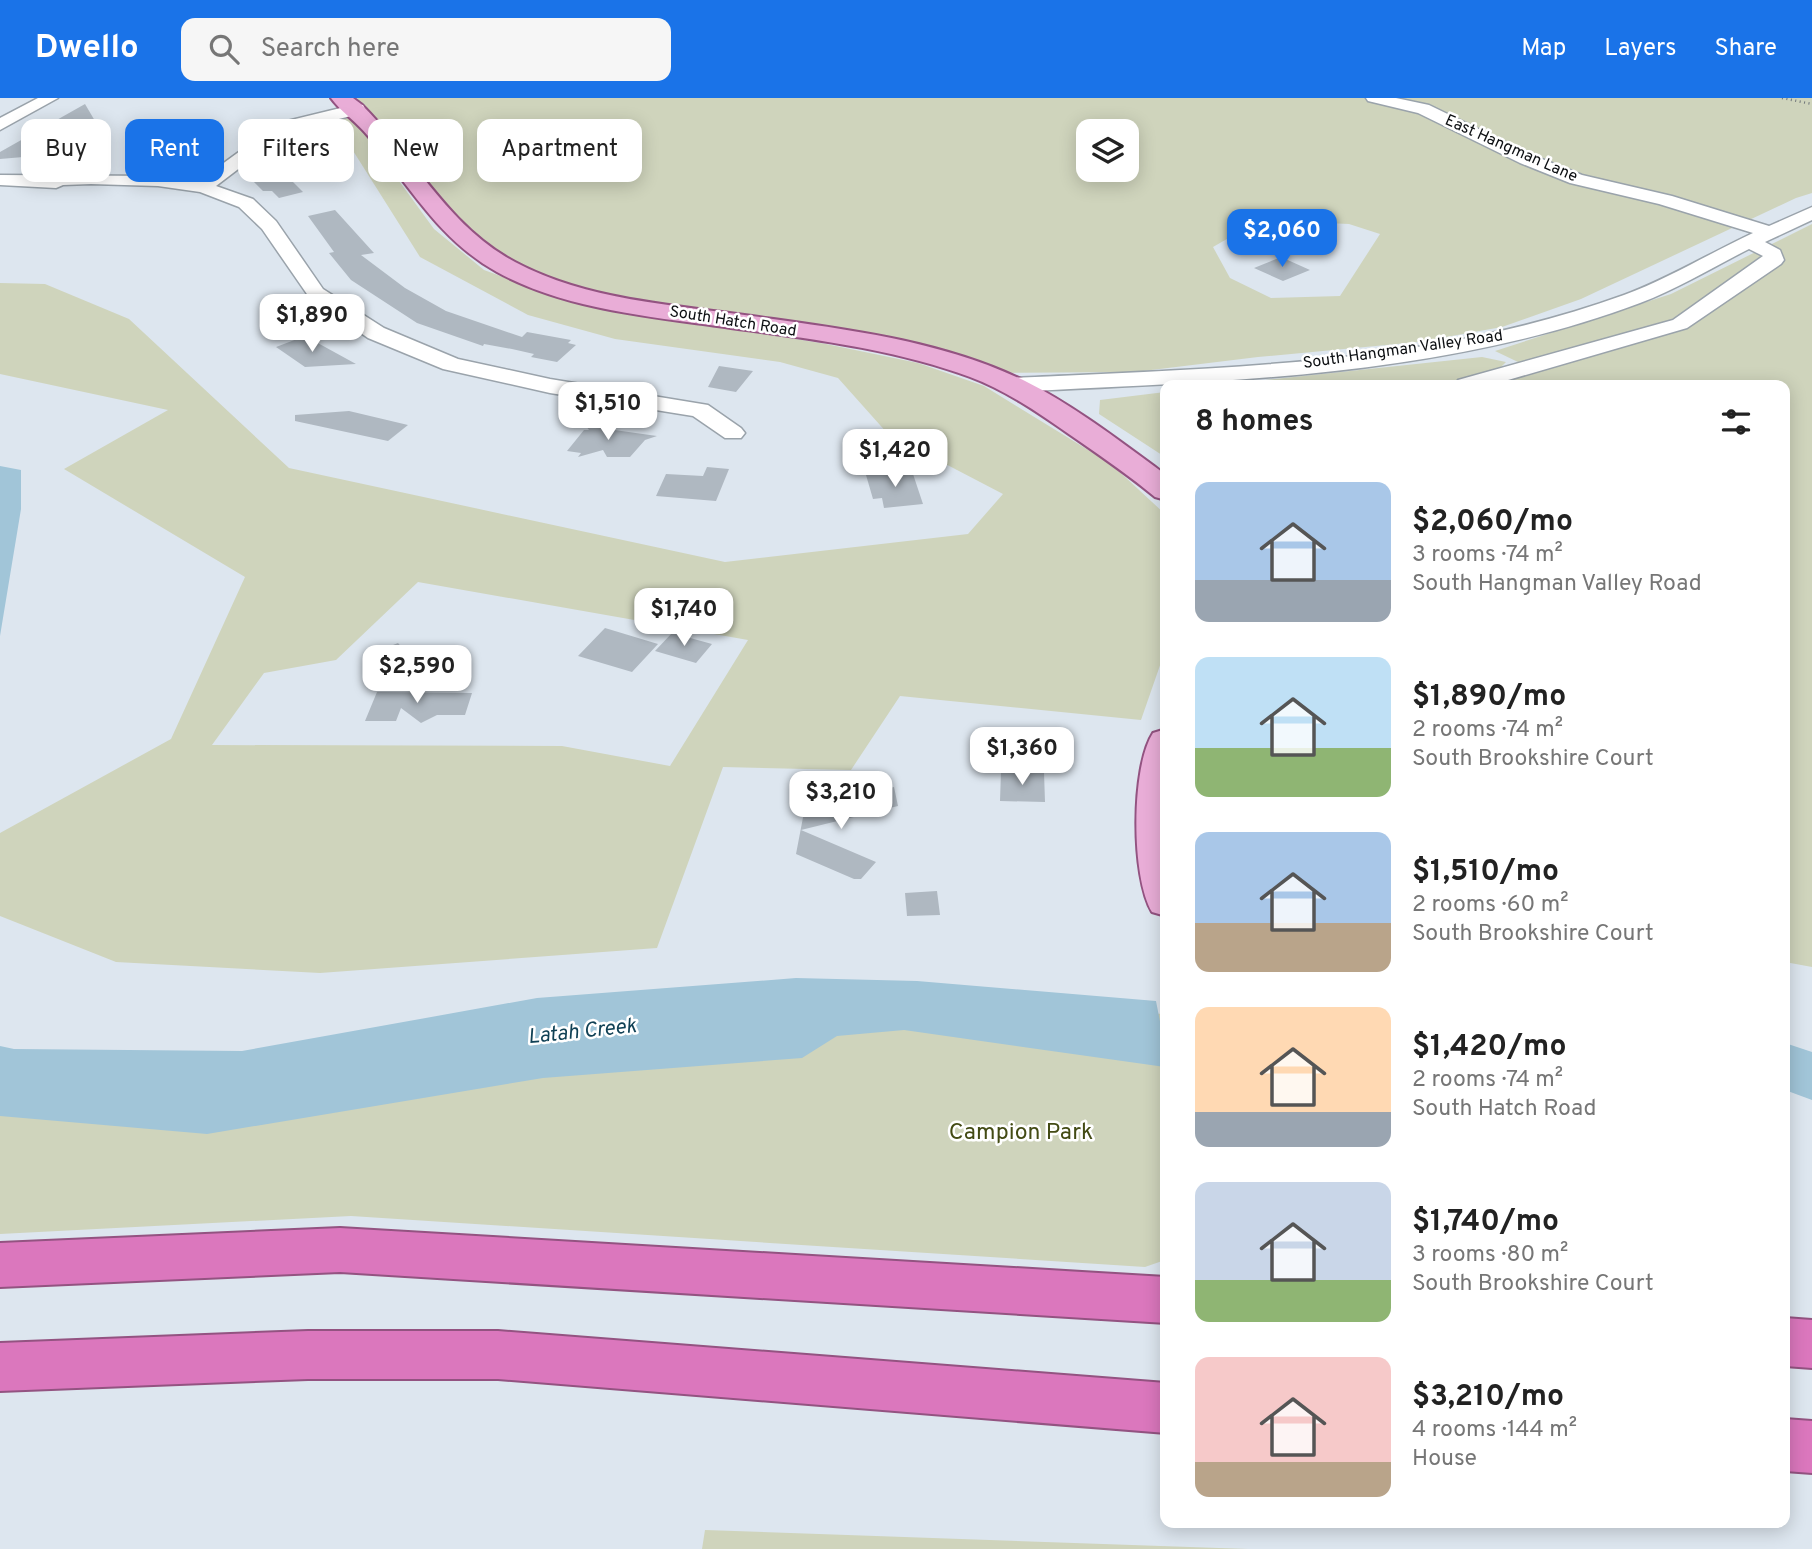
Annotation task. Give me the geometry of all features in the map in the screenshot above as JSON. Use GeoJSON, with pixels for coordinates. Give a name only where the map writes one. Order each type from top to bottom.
{"type":"FeatureCollection","features":[{"type":"Feature","properties":{"kind":"highway"},"geometry":{"type":"LineString","coordinates":[[0,1265],[340,1250],[1160,1300]]}},
{"type":"Feature","properties":{"kind":"highway"},"geometry":{"type":"LineString","coordinates":[[1790,1342],[1812,1343]]}},
{"type":"Feature","properties":{"kind":"highway"},"geometry":{"type":"LineString","coordinates":[[0,1367],[308,1355],[498,1355],[1160,1408]]}},
{"type":"Feature","properties":{"kind":"highway"},"geometry":{"type":"LineString","coordinates":[[1790,1445],[1812,1447]]}},
{"type":"Feature","properties":{"kind":"main road","name":"South Hatch Road"},"geometry":{"type":"LineString","coordinates":[[349,104],[378,133],[423,195],[458,232],[496,262],[520,274],[608,302],[902,350],[952,363],[1012,385],[1140,468],[1160,486]]}},
{"type":"Feature","properties":{"kind":"main road"},"geometry":{"type":"LineString","coordinates":[[1160,773],[1157,789],[1156,848],[1160,870]]}},
{"type":"Feature","properties":{"kind":"street"},"geometry":{"type":"LineString","coordinates":[[0,125],[50,98]]}},
{"type":"Feature","properties":{"kind":"street","name":"East Hangman Lane"},"geometry":{"type":"LineString","coordinates":[[1374,98],[1423,109],[1526,159],[1576,179],[1665,200],[1770,232]]}},
{"type":"Feature","properties":{"kind":"street"},"geometry":{"type":"LineString","coordinates":[[203,187],[256,148],[252,135],[286,129],[349,104]]}},
{"type":"Feature","properties":{"kind":"street"},"geometry":{"type":"LineString","coordinates":[[0,180],[81,185],[203,187],[246,203],[269,225],[316,293],[376,333],[451,364],[550,386],[700,410],[733,433]]}},
{"type":"Feature","properties":{"kind":"street","name":"South Hangman Valley Road"},"geometry":{"type":"LineString","coordinates":[[1012,385],[1232,372],[1353,360],[1469,344],[1557,324],[1633,299],[1812,213]]}},
{"type":"Feature","properties":{"kind":"street"},"geometry":{"type":"LineString","coordinates":[[1484,380],[1680,324],[1774,260],[1773,254],[1766,248],[1748,243]]}},
{"type":"Feature","properties":{"kind":"path"},"geometry":{"type":"LineString","coordinates":[[1782,98],[1812,104]]}},
{"type":"Feature","properties":{"kind":"green space"},"geometry":{"type":"Polygon","coordinates":[[[357,98],[1812,98],[1812,193],[1796,198],[1581,299],[1502,327],[1418,342],[1135,372],[998,373],[745,317],[590,291],[535,272],[491,250],[449,214],[424,182],[463,182],[463,119],[374,119],[357,98]],[[1260,220],[1213,247],[1230,278],[1271,298],[1340,296],[1380,234],[1349,224],[1260,220]]]}},
{"type":"Feature","properties":{"kind":"green space"},"geometry":{"type":"Polygon","coordinates":[[[351,115],[354,119],[333,119],[351,115]]]}},
{"type":"Feature","properties":{"kind":"green space"},"geometry":{"type":"Polygon","coordinates":[[[354,119],[368,138],[368,175],[354,152],[354,119]]]}},
{"type":"Feature","properties":{"kind":"green space"},"geometry":{"type":"Polygon","coordinates":[[[373,182],[400,182],[434,229],[484,270],[541,291],[605,308],[826,344],[918,363],[984,386],[1111,464],[1160,509],[1160,665],[1141,720],[900,696],[851,770],[723,767],[657,948],[320,973],[116,962],[0,916],[0,833],[171,739],[245,577],[64,469],[168,410],[0,374],[0,283],[45,284],[129,319],[289,468],[725,562],[968,534],[1003,494],[888,434],[838,378],[780,362],[615,339],[528,315],[420,257],[373,182]],[[418,582],[336,660],[264,673],[212,745],[562,746],[670,766],[748,640],[418,582]]]}},
{"type":"Feature","properties":{"kind":"green space"},"geometry":{"type":"Polygon","coordinates":[[[1812,224],[1812,967],[1790,963],[1790,380],[1264,380],[1482,357],[1506,362],[1499,369],[1518,362],[1495,351],[1671,294],[1812,224]]]}},
{"type":"Feature","properties":{"kind":"green space"},"geometry":{"type":"Polygon","coordinates":[[[1160,393],[1160,454],[1099,414],[1100,400],[1160,393]]]}},
{"type":"Feature","properties":{"kind":"green space","name":"Campion Park"},"geometry":{"type":"Polygon","coordinates":[[[898,1002],[1160,1014],[1160,1262],[1145,1267],[351,1216],[0,1234],[0,1078],[898,1002]]]}},
{"type":"Feature","properties":{"kind":"green space"},"geometry":{"type":"Polygon","coordinates":[[[705,1530],[1248,1549],[702,1549],[705,1530]]]}},
{"type":"Feature","properties":{"kind":"water"},"geometry":{"type":"Polygon","coordinates":[[[0,466],[21,470],[21,509],[0,636],[0,466]]]}},
{"type":"Feature","properties":{"kind":"water"},"geometry":{"type":"Polygon","coordinates":[[[796,978],[917,981],[1156,1001],[1160,1021],[1160,1066],[904,1030],[837,1036],[802,1058],[543,1078],[207,1134],[0,1116],[0,1046],[14,1049],[242,1051],[537,998],[796,978]]]}},
{"type":"Feature","properties":{"kind":"building"},"geometry":{"type":"Polygon","coordinates":[[[85,104],[94,119],[58,119],[85,104]]]}},
{"type":"Feature","properties":{"kind":"building"},"geometry":{"type":"Polygon","coordinates":[[[21,140],[21,157],[0,159],[0,152],[21,140]]]}},
{"type":"Feature","properties":{"kind":"building"},"geometry":{"type":"Polygon","coordinates":[[[254,182],[293,182],[303,192],[279,198],[272,191],[263,191],[254,182]]]}},
{"type":"Feature","properties":{"kind":"building"},"geometry":{"type":"Polygon","coordinates":[[[335,210],[374,253],[361,255],[405,288],[446,311],[522,337],[527,332],[571,340],[568,343],[576,345],[557,362],[531,357],[534,354],[512,349],[483,346],[417,323],[351,280],[329,253],[334,252],[308,216],[335,210]]]}},
{"type":"Feature","properties":{"kind":"building"},"geometry":{"type":"Polygon","coordinates":[[[1281,257],[1310,270],[1283,281],[1254,268],[1281,257]]]}},
{"type":"Feature","properties":{"kind":"building"},"geometry":{"type":"Polygon","coordinates":[[[305,336],[356,364],[305,367],[276,347],[305,336]]]}},
{"type":"Feature","properties":{"kind":"building"},"geometry":{"type":"Polygon","coordinates":[[[719,366],[753,371],[736,392],[708,387],[719,366]]]}},
{"type":"Feature","properties":{"kind":"building"},"geometry":{"type":"Polygon","coordinates":[[[349,411],[408,425],[388,441],[295,421],[295,415],[349,411]]]}},
{"type":"Feature","properties":{"kind":"building"},"geometry":{"type":"Polygon","coordinates":[[[586,426],[657,436],[645,440],[630,457],[607,457],[603,450],[578,457],[581,453],[567,451],[584,430],[589,430],[586,426]]]}},
{"type":"Feature","properties":{"kind":"building"},"geometry":{"type":"Polygon","coordinates":[[[707,467],[729,469],[716,501],[656,496],[666,474],[703,476],[707,467]]]}},
{"type":"Feature","properties":{"kind":"building"},"geometry":{"type":"Polygon","coordinates":[[[912,471],[923,504],[884,508],[882,498],[873,499],[866,475],[912,471]]]}},
{"type":"Feature","properties":{"kind":"building"},"geometry":{"type":"Polygon","coordinates":[[[605,628],[658,644],[632,672],[578,656],[605,628]]]}},
{"type":"Feature","properties":{"kind":"building"},"geometry":{"type":"Polygon","coordinates":[[[672,633],[712,644],[696,663],[655,651],[672,633]]]}},
{"type":"Feature","properties":{"kind":"building"},"geometry":{"type":"Polygon","coordinates":[[[398,643],[418,666],[385,682],[363,657],[398,643]]]}},
{"type":"Feature","properties":{"kind":"building"},"geometry":{"type":"Polygon","coordinates":[[[377,692],[472,693],[465,715],[437,715],[421,723],[401,708],[396,721],[365,721],[377,692]]]}},
{"type":"Feature","properties":{"kind":"building"},"geometry":{"type":"Polygon","coordinates":[[[1001,771],[1044,772],[1045,802],[1000,801],[1001,771]]]}},
{"type":"Feature","properties":{"kind":"building"},"geometry":{"type":"Polygon","coordinates":[[[894,787],[898,806],[801,830],[876,862],[861,879],[854,879],[796,854],[805,807],[894,787]]]}},
{"type":"Feature","properties":{"kind":"building"},"geometry":{"type":"Polygon","coordinates":[[[937,891],[940,915],[907,916],[905,893],[937,891]]]}},
{"type":"Feature","properties":{"kind":"waterway","name":"Latah Creek"},"geometry":{"type":"LineString","coordinates":[[1790,1067],[1812,1077]]}}]}
